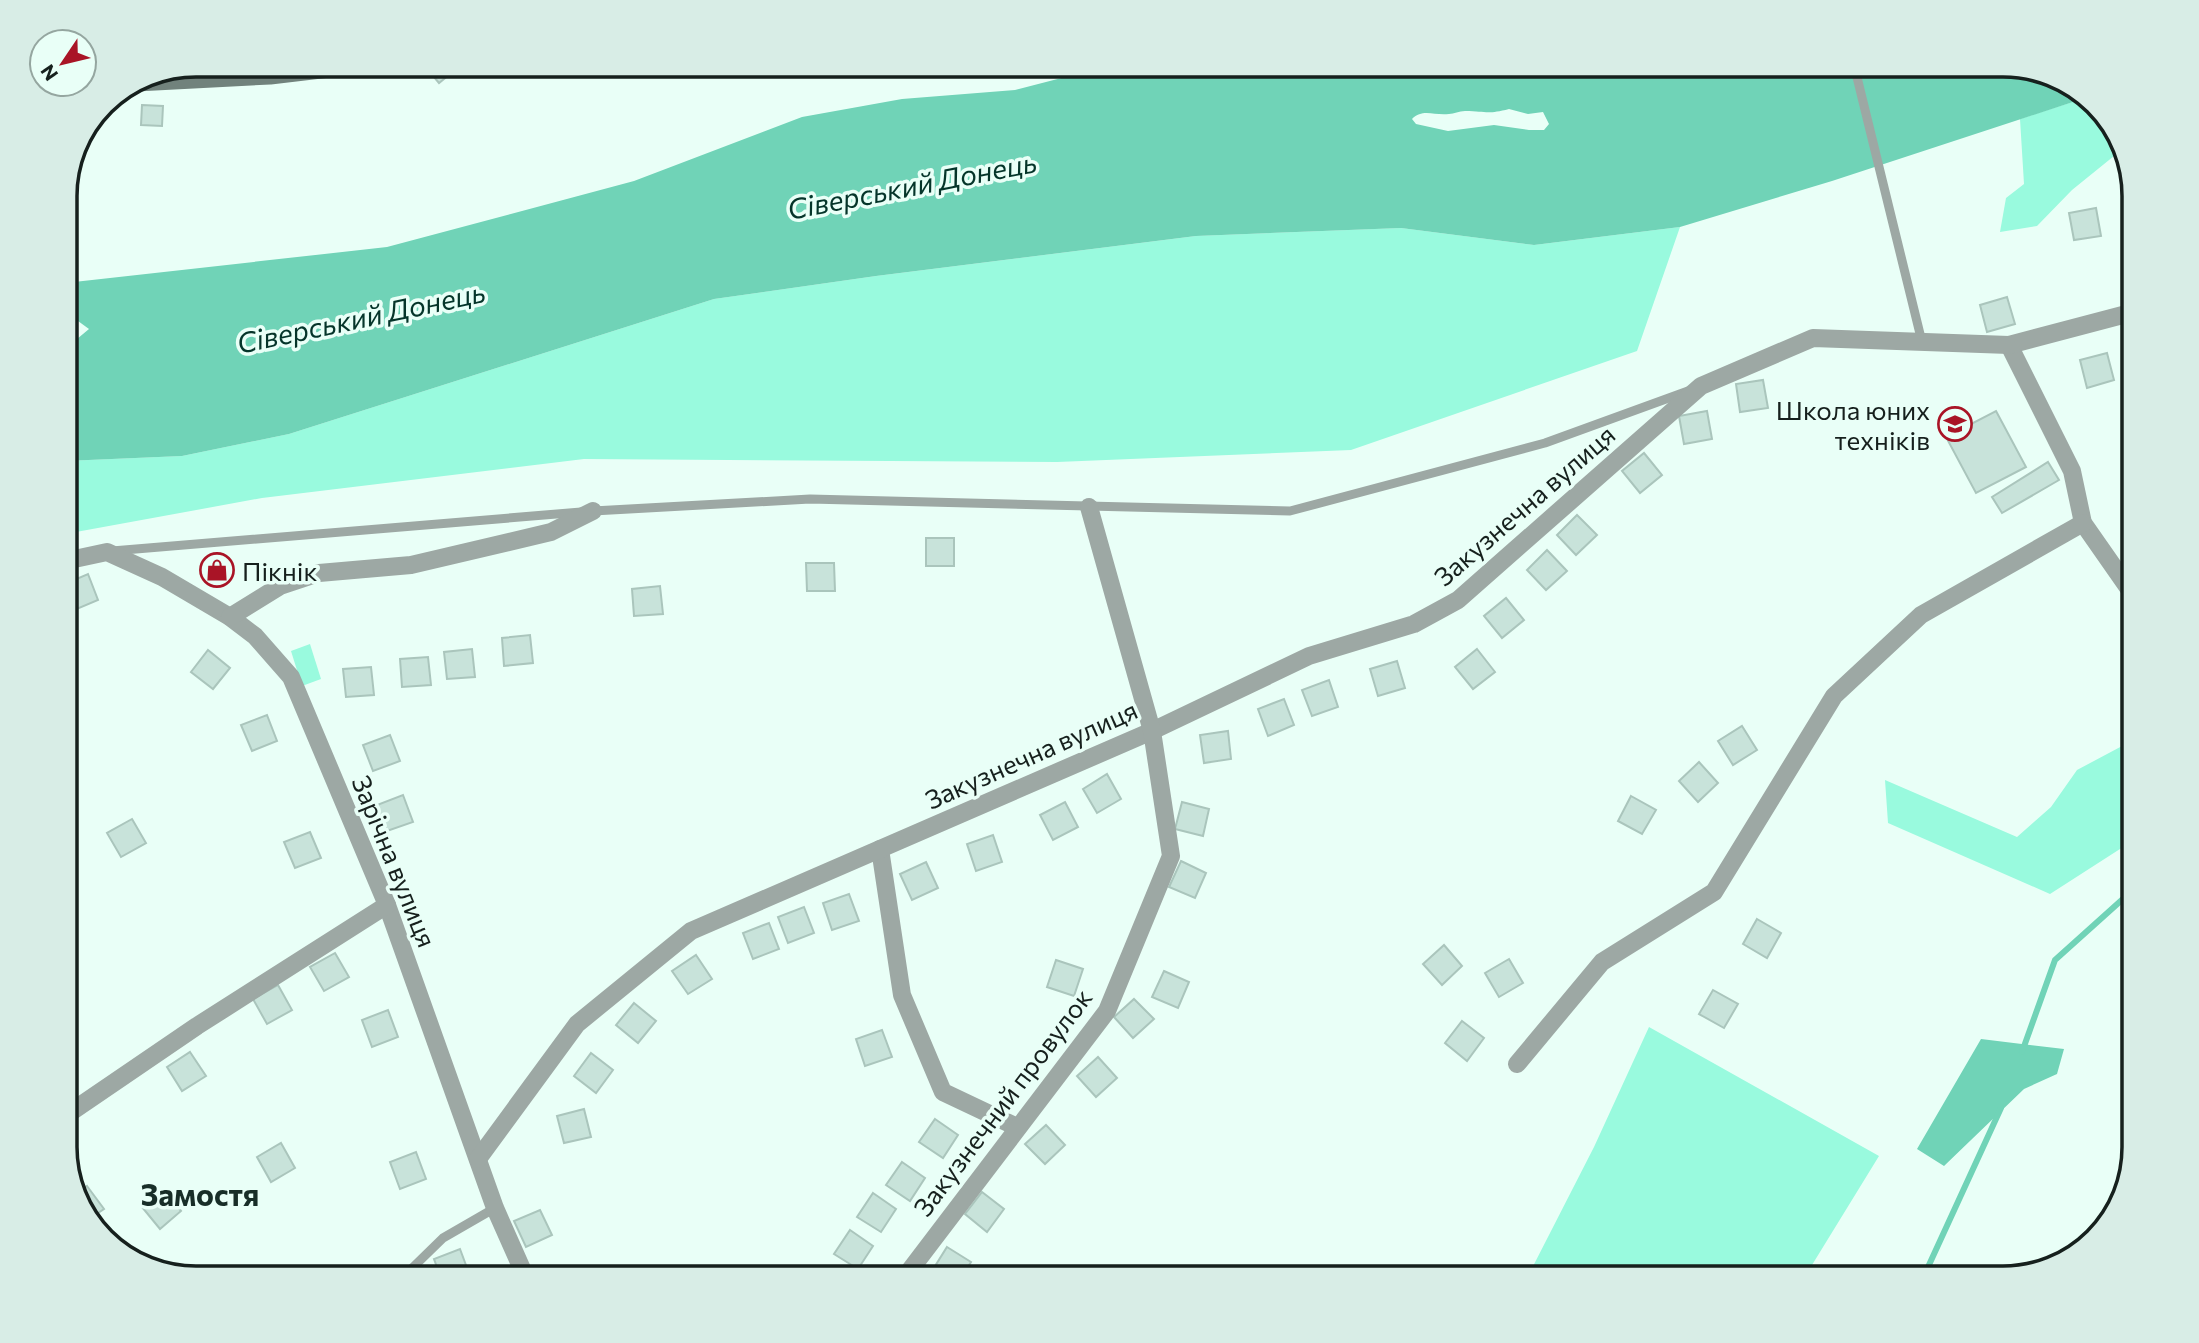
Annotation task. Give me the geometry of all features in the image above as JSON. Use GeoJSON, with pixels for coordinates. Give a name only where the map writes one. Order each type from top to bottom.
{"type":"FeatureCollection","features":[{"type":"Feature","properties":{"kind":"street"},"geometry":{"type":"LineString","coordinates":[[173,79],[213,77]]}},
{"type":"Feature","properties":{"kind":"street","name":"Закузнечна вулиця"},"geometry":{"type":"LineString","coordinates":[[478,1159],[578,1024],[691,931],[1152,731],[1309,656],[1414,624],[1458,600],[1701,386],[1812,338],[2009,345],[2122,315]]}},
{"type":"Feature","properties":{"kind":"street"},"geometry":{"type":"LineString","coordinates":[[2009,345],[2072,471],[2083,523],[2122,579]]}},
{"type":"Feature","properties":{"kind":"street","name":"Закузнечний провулок"},"geometry":{"type":"LineString","coordinates":[[913,1266],[1107,1011],[1171,856],[1152,731],[1089,507]]}},
{"type":"Feature","properties":{"kind":"street"},"geometry":{"type":"LineString","coordinates":[[230,617],[280,586],[319,573],[411,565],[551,532],[593,511]]}},
{"type":"Feature","properties":{"kind":"street"},"geometry":{"type":"LineString","coordinates":[[1517,1064],[1602,962],[1714,892],[1834,696],[1921,615],[2083,523]]}},
{"type":"Feature","properties":{"kind":"street"},"geometry":{"type":"LineString","coordinates":[[77,558],[107,551]]}},
{"type":"Feature","properties":{"kind":"street","name":"Зарічна вулиця"},"geometry":{"type":"LineString","coordinates":[[107,551],[162,577],[230,617],[255,635],[291,677],[387,905],[495,1208],[521,1266]]}},
{"type":"Feature","properties":{"kind":"street"},"geometry":{"type":"LineString","coordinates":[[880,849],[902,995],[943,1092],[1017,1127]]}},
{"type":"Feature","properties":{"kind":"street"},"geometry":{"type":"LineString","coordinates":[[77,1108],[197,1026],[387,905]]}},
{"type":"Feature","properties":{"kind":"lane"},"geometry":{"type":"LineString","coordinates":[[1857,77],[1922,342]]}},
{"type":"Feature","properties":{"kind":"lane"},"geometry":{"type":"LineString","coordinates":[[107,551],[593,511],[810,499],[1290,511],[1545,443],[1701,386]]}},
{"type":"Feature","properties":{"kind":"lane"},"geometry":{"type":"LineString","coordinates":[[414,1266],[443,1237],[495,1208]]}},
{"type":"Feature","properties":{"kind":"shaded area"},"geometry":{"type":"Polygon","coordinates":[[[2074,102],[2102,130],[2115,156],[2072,190],[2037,226],[2000,232],[2006,198],[2024,184],[2020,119],[2074,102]]]}},
{"type":"Feature","properties":{"kind":"shaded area"},"geometry":{"type":"Polygon","coordinates":[[[1680,227],[1637,351],[1351,450],[1057,462],[584,459],[262,498],[77,532],[77,460],[182,456],[289,434],[714,299],[1196,236],[1401,228],[1534,245],[1680,227]]]}},
{"type":"Feature","properties":{"kind":"shaded area"},"geometry":{"type":"Polygon","coordinates":[[[310,644],[321,679],[302,686],[291,651],[310,644]]]}},
{"type":"Feature","properties":{"kind":"shaded area"},"geometry":{"type":"Polygon","coordinates":[[[2122,746],[2122,848],[2050,894],[1888,823],[1885,780],[2017,837],[2051,807],[2077,770],[2122,746]]]}},
{"type":"Feature","properties":{"kind":"shaded area"},"geometry":{"type":"Polygon","coordinates":[[[1649,1027],[1879,1156],[1811,1266],[1533,1266],[1594,1147],[1649,1027]]]}},
{"type":"Feature","properties":{"kind":"water","name":"Сіверський Донець"},"geometry":{"type":"Polygon","coordinates":[[[1065,77],[2003,77],[2049,86],[2074,102],[1832,181],[1680,227],[1534,245],[1401,228],[1196,236],[714,299],[289,434],[182,456],[77,460],[77,339],[89,329],[77,321],[77,282],[387,247],[634,181],[802,117],[902,99],[1015,90],[1065,77]],[[1509,109],[1451,114],[1425,113],[1412,119],[1416,124],[1448,131],[1494,125],[1544,130],[1549,124],[1543,112],[1528,114],[1509,109]]]}},
{"type":"Feature","properties":{"kind":"water"},"geometry":{"type":"Polygon","coordinates":[[[1981,1039],[2064,1049],[2057,1074],[2024,1089],[1944,1166],[1917,1149],[1981,1039]]]}},
{"type":"Feature","properties":{"kind":"building"},"geometry":{"type":"Polygon","coordinates":[[[434,77],[446,77],[439,83],[434,77]]]}},
{"type":"Feature","properties":{"kind":"building"},"geometry":{"type":"Polygon","coordinates":[[[142,105],[163,106],[162,126],[141,125],[142,105]]]}},
{"type":"Feature","properties":{"kind":"building"},"geometry":{"type":"Polygon","coordinates":[[[2096,208],[2101,236],[2074,240],[2069,213],[2096,208]]]}},
{"type":"Feature","properties":{"kind":"building"},"geometry":{"type":"Polygon","coordinates":[[[2007,297],[2015,324],[1987,332],[1980,305],[2007,297]]]}},
{"type":"Feature","properties":{"kind":"building"},"geometry":{"type":"Polygon","coordinates":[[[2107,353],[2114,380],[2087,388],[2080,360],[2107,353]]]}},
{"type":"Feature","properties":{"kind":"building"},"geometry":{"type":"Polygon","coordinates":[[[1763,380],[1768,408],[1740,412],[1736,384],[1763,380]]]}},
{"type":"Feature","properties":{"kind":"building"},"geometry":{"type":"Polygon","coordinates":[[[1707,411],[1712,439],[1684,444],[1679,416],[1707,411]]]}},
{"type":"Feature","properties":{"kind":"building"},"geometry":{"type":"Polygon","coordinates":[[[1996,411],[2026,467],[1976,493],[1946,437],[1996,411]]]}},
{"type":"Feature","properties":{"kind":"building"},"geometry":{"type":"Polygon","coordinates":[[[1644,453],[1662,475],[1640,493],[1622,471],[1644,453]]]}},
{"type":"Feature","properties":{"kind":"building"},"geometry":{"type":"Polygon","coordinates":[[[2048,462],[2059,480],[2002,513],[1992,497],[2048,462]]]}},
{"type":"Feature","properties":{"kind":"building"},"geometry":{"type":"Polygon","coordinates":[[[1577,515],[1597,535],[1576,555],[1557,535],[1577,515]]]}},
{"type":"Feature","properties":{"kind":"building"},"geometry":{"type":"Polygon","coordinates":[[[926,538],[954,538],[954,566],[926,566],[926,538]]]}},
{"type":"Feature","properties":{"kind":"building"},"geometry":{"type":"Polygon","coordinates":[[[1547,550],[1567,571],[1546,590],[1527,570],[1547,550]]]}},
{"type":"Feature","properties":{"kind":"building","name":"Пікнік"},"geometry":{"type":"Polygon","coordinates":[[[224,558],[225,580],[211,580],[209,560],[224,558]]]}},
{"type":"Feature","properties":{"kind":"building"},"geometry":{"type":"Polygon","coordinates":[[[806,563],[834,563],[835,591],[807,591],[806,563]]]}},
{"type":"Feature","properties":{"kind":"building"},"geometry":{"type":"Polygon","coordinates":[[[88,574],[98,600],[77,609],[77,579],[88,574]]]}},
{"type":"Feature","properties":{"kind":"building"},"geometry":{"type":"Polygon","coordinates":[[[660,586],[663,614],[634,616],[632,589],[660,586]]]}},
{"type":"Feature","properties":{"kind":"building"},"geometry":{"type":"Polygon","coordinates":[[[1506,598],[1524,620],[1502,638],[1484,616],[1506,598]]]}},
{"type":"Feature","properties":{"kind":"building"},"geometry":{"type":"Polygon","coordinates":[[[530,635],[533,663],[504,666],[502,638],[530,635]]]}},
{"type":"Feature","properties":{"kind":"building"},"geometry":{"type":"Polygon","coordinates":[[[472,649],[475,677],[447,679],[444,652],[472,649]]]}},
{"type":"Feature","properties":{"kind":"building"},"geometry":{"type":"Polygon","coordinates":[[[1477,649],[1495,672],[1473,689],[1455,667],[1477,649]]]}},
{"type":"Feature","properties":{"kind":"building"},"geometry":{"type":"Polygon","coordinates":[[[208,650],[230,668],[213,689],[191,672],[208,650]]]}},
{"type":"Feature","properties":{"kind":"building"},"geometry":{"type":"Polygon","coordinates":[[[428,657],[431,685],[402,687],[400,659],[428,657]]]}},
{"type":"Feature","properties":{"kind":"building"},"geometry":{"type":"Polygon","coordinates":[[[1397,661],[1405,688],[1378,696],[1370,669],[1397,661]]]}},
{"type":"Feature","properties":{"kind":"building"},"geometry":{"type":"Polygon","coordinates":[[[371,667],[374,695],[346,697],[343,669],[371,667]]]}},
{"type":"Feature","properties":{"kind":"building"},"geometry":{"type":"Polygon","coordinates":[[[1329,680],[1338,707],[1312,716],[1302,690],[1329,680]]]}},
{"type":"Feature","properties":{"kind":"building"},"geometry":{"type":"Polygon","coordinates":[[[1284,699],[1294,725],[1268,736],[1258,709],[1284,699]]]}},
{"type":"Feature","properties":{"kind":"building"},"geometry":{"type":"Polygon","coordinates":[[[267,715],[277,741],[252,751],[241,725],[267,715]]]}},
{"type":"Feature","properties":{"kind":"building"},"geometry":{"type":"Polygon","coordinates":[[[1742,726],[1757,750],[1733,765],[1718,741],[1742,726]]]}},
{"type":"Feature","properties":{"kind":"building"},"geometry":{"type":"Polygon","coordinates":[[[1228,731],[1231,759],[1204,763],[1200,735],[1228,731]]]}},
{"type":"Feature","properties":{"kind":"building"},"geometry":{"type":"Polygon","coordinates":[[[390,735],[400,761],[373,771],[363,745],[390,735]]]}},
{"type":"Feature","properties":{"kind":"building"},"geometry":{"type":"Polygon","coordinates":[[[1699,762],[1718,783],[1698,802],[1679,781],[1699,762]]]}},
{"type":"Feature","properties":{"kind":"building"},"geometry":{"type":"Polygon","coordinates":[[[1107,774],[1121,799],[1097,813],[1083,789],[1107,774]]]}},
{"type":"Feature","properties":{"kind":"building"},"geometry":{"type":"Polygon","coordinates":[[[403,795],[413,822],[387,831],[377,805],[403,795]]]}},
{"type":"Feature","properties":{"kind":"building"},"geometry":{"type":"Polygon","coordinates":[[[1631,796],[1656,810],[1642,834],[1618,821],[1631,796]]]}},
{"type":"Feature","properties":{"kind":"building"},"geometry":{"type":"Polygon","coordinates":[[[1065,802],[1078,827],[1053,840],[1040,815],[1065,802]]]}},
{"type":"Feature","properties":{"kind":"building"},"geometry":{"type":"Polygon","coordinates":[[[1182,802],[1209,809],[1203,836],[1175,829],[1182,802]]]}},
{"type":"Feature","properties":{"kind":"building"},"geometry":{"type":"Polygon","coordinates":[[[132,819],[146,843],[121,857],[107,833],[132,819]]]}},
{"type":"Feature","properties":{"kind":"building"},"geometry":{"type":"Polygon","coordinates":[[[310,832],[321,858],[295,868],[284,842],[310,832]]]}},
{"type":"Feature","properties":{"kind":"building"},"geometry":{"type":"Polygon","coordinates":[[[993,835],[1002,862],[976,871],[967,844],[993,835]]]}},
{"type":"Feature","properties":{"kind":"building"},"geometry":{"type":"Polygon","coordinates":[[[1181,861],[1206,873],[1195,898],[1169,887],[1181,861]]]}},
{"type":"Feature","properties":{"kind":"building"},"geometry":{"type":"Polygon","coordinates":[[[926,862],[938,888],[912,900],[900,874],[926,862]]]}},
{"type":"Feature","properties":{"kind":"building"},"geometry":{"type":"Polygon","coordinates":[[[849,894],[859,921],[832,930],[823,903],[849,894]]]}},
{"type":"Feature","properties":{"kind":"building"},"geometry":{"type":"Polygon","coordinates":[[[804,907],[814,933],[788,943],[778,917],[804,907]]]}},
{"type":"Feature","properties":{"kind":"building"},"geometry":{"type":"Polygon","coordinates":[[[1757,919],[1781,933],[1767,958],[1743,944],[1757,919]]]}},
{"type":"Feature","properties":{"kind":"building"},"geometry":{"type":"Polygon","coordinates":[[[769,923],[779,949],[753,959],[743,933],[769,923]]]}},
{"type":"Feature","properties":{"kind":"building"},"geometry":{"type":"Polygon","coordinates":[[[1444,945],[1462,966],[1442,985],[1423,964],[1444,945]]]}},
{"type":"Feature","properties":{"kind":"building"},"geometry":{"type":"Polygon","coordinates":[[[335,953],[349,977],[324,991],[310,967],[335,953]]]}},
{"type":"Feature","properties":{"kind":"building"},"geometry":{"type":"Polygon","coordinates":[[[696,955],[712,979],[688,994],[672,971],[696,955]]]}},
{"type":"Feature","properties":{"kind":"building"},"geometry":{"type":"Polygon","coordinates":[[[1509,959],[1523,983],[1499,997],[1485,973],[1509,959]]]}},
{"type":"Feature","properties":{"kind":"building"},"geometry":{"type":"Polygon","coordinates":[[[1056,960],[1083,969],[1074,996],[1047,987],[1056,960]]]}},
{"type":"Feature","properties":{"kind":"building"},"geometry":{"type":"Polygon","coordinates":[[[1164,971],[1189,982],[1178,1008],[1152,997],[1164,971]]]}},
{"type":"Feature","properties":{"kind":"building"},"geometry":{"type":"Polygon","coordinates":[[[278,985],[292,1010],[267,1024],[253,999],[278,985]]]}},
{"type":"Feature","properties":{"kind":"building"},"geometry":{"type":"Polygon","coordinates":[[[1713,990],[1738,1004],[1724,1028],[1699,1014],[1713,990]]]}},
{"type":"Feature","properties":{"kind":"building"},"geometry":{"type":"Polygon","coordinates":[[[1134,999],[1154,1019],[1133,1038],[1114,1017],[1134,999]]]}},
{"type":"Feature","properties":{"kind":"building"},"geometry":{"type":"Polygon","coordinates":[[[634,1003],[656,1021],[638,1043],[616,1025],[634,1003]]]}},
{"type":"Feature","properties":{"kind":"building"},"geometry":{"type":"Polygon","coordinates":[[[388,1010],[398,1037],[372,1047],[362,1020],[388,1010]]]}},
{"type":"Feature","properties":{"kind":"building"},"geometry":{"type":"Polygon","coordinates":[[[1462,1021],[1484,1038],[1467,1061],[1445,1043],[1462,1021]]]}},
{"type":"Feature","properties":{"kind":"building"},"geometry":{"type":"Polygon","coordinates":[[[882,1030],[892,1057],[865,1066],[856,1039],[882,1030]]]}},
{"type":"Feature","properties":{"kind":"building"},"geometry":{"type":"Polygon","coordinates":[[[190,1052],[206,1076],[182,1091],[167,1067],[190,1052]]]}},
{"type":"Feature","properties":{"kind":"building"},"geometry":{"type":"Polygon","coordinates":[[[591,1053],[613,1070],[596,1093],[574,1076],[591,1053]]]}},
{"type":"Feature","properties":{"kind":"building"},"geometry":{"type":"Polygon","coordinates":[[[1098,1057],[1117,1078],[1096,1097],[1077,1076],[1098,1057]]]}},
{"type":"Feature","properties":{"kind":"building"},"geometry":{"type":"Polygon","coordinates":[[[584,1109],[591,1137],[564,1143],[557,1116],[584,1109]]]}},
{"type":"Feature","properties":{"kind":"building"},"geometry":{"type":"Polygon","coordinates":[[[935,1119],[958,1135],[943,1158],[919,1142],[935,1119]]]}},
{"type":"Feature","properties":{"kind":"building"},"geometry":{"type":"Polygon","coordinates":[[[1046,1125],[1065,1145],[1045,1164],[1025,1144],[1046,1125]]]}},
{"type":"Feature","properties":{"kind":"building"},"geometry":{"type":"Polygon","coordinates":[[[281,1143],[295,1168],[271,1182],[257,1157],[281,1143]]]}},
{"type":"Feature","properties":{"kind":"building"},"geometry":{"type":"Polygon","coordinates":[[[416,1152],[426,1179],[400,1189],[390,1162],[416,1152]]]}},
{"type":"Feature","properties":{"kind":"building"},"geometry":{"type":"Polygon","coordinates":[[[902,1162],[925,1178],[910,1201],[886,1185],[902,1162]]]}},
{"type":"Feature","properties":{"kind":"building"},"geometry":{"type":"Polygon","coordinates":[[[87,1186],[104,1209],[98,1213],[84,1188],[87,1186]]]}},
{"type":"Feature","properties":{"kind":"building"},"geometry":{"type":"Polygon","coordinates":[[[163,1189],[181,1211],[160,1229],[142,1207],[163,1189]]]}},
{"type":"Feature","properties":{"kind":"building"},"geometry":{"type":"Polygon","coordinates":[[[982,1192],[1004,1209],[987,1232],[965,1214],[982,1192]]]}},
{"type":"Feature","properties":{"kind":"building"},"geometry":{"type":"Polygon","coordinates":[[[873,1193],[896,1209],[881,1232],[857,1217],[873,1193]]]}},
{"type":"Feature","properties":{"kind":"building"},"geometry":{"type":"Polygon","coordinates":[[[540,1210],[552,1235],[526,1247],[514,1221],[540,1210]]]}},
{"type":"Feature","properties":{"kind":"building"},"geometry":{"type":"Polygon","coordinates":[[[850,1230],[873,1246],[860,1266],[853,1266],[834,1254],[850,1230]]]}},
{"type":"Feature","properties":{"kind":"building"},"geometry":{"type":"Polygon","coordinates":[[[947,1247],[971,1262],[968,1266],[935,1266],[947,1247]]]}},
{"type":"Feature","properties":{"kind":"building"},"geometry":{"type":"Polygon","coordinates":[[[460,1249],[466,1266],[437,1266],[434,1259],[460,1249]]]}},
{"type":"Feature","properties":{"kind":"waterway"},"geometry":{"type":"LineString","coordinates":[[2022,1052],[2055,960],[2122,900]]}},
{"type":"Feature","properties":{"kind":"waterway"},"geometry":{"type":"LineString","coordinates":[[1929,1266],[2001,1108]]}},
{"type":"Feature","properties":{"kind":"place","name":"Школа юних техніків"},"geometry":{"type":"Point","coordinates":[1955,424]}},
{"type":"Feature","properties":{"kind":"place","name":"Пікнік"},"geometry":{"type":"Point","coordinates":[217,570]}},
{"type":"Feature","properties":{"kind":"district","name":"Замостя"},"geometry":{"type":"Point","coordinates":[200,1193]}}]}
